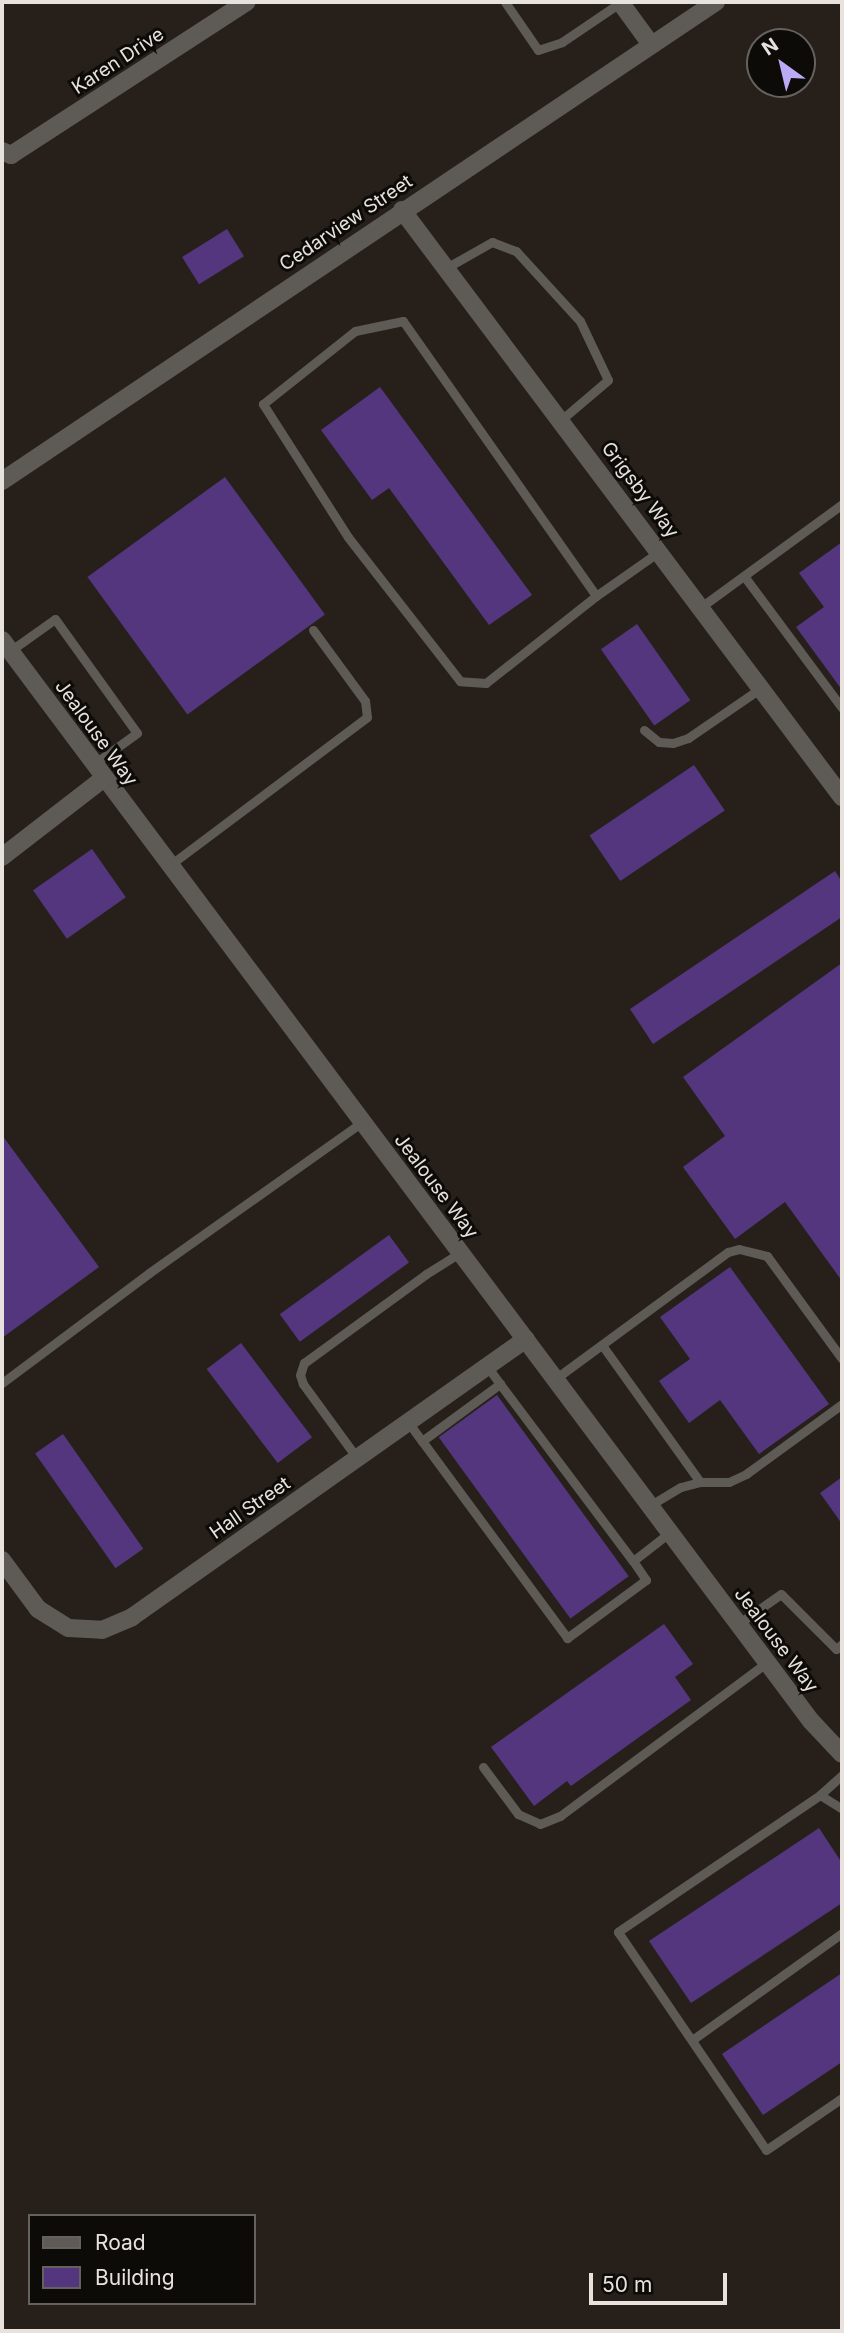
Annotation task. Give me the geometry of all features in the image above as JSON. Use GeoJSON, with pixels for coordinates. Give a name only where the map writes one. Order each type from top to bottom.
{"type":"FeatureCollection","features":[{"type":"Feature","properties":{"kind":"street","name":"Karen Drive"},"geometry":{"type":"LineString","coordinates":[[7,153],[247,2]]}},
{"type":"Feature","properties":{"kind":"street"},"geometry":{"type":"LineString","coordinates":[[620,2],[650,43]]}},
{"type":"Feature","properties":{"kind":"street","name":"Cedarview Street"},"geometry":{"type":"LineString","coordinates":[[2,481],[650,43],[716,2]]}},
{"type":"Feature","properties":{"kind":"street","name":"Grigsby Way"},"geometry":{"type":"LineString","coordinates":[[402,210],[842,797]]}},
{"type":"Feature","properties":{"kind":"street","name":"Jealouse Way"},"geometry":{"type":"LineString","coordinates":[[6,645],[168,866],[526,1339],[669,1533],[811,1721],[842,1754]]}},
{"type":"Feature","properties":{"kind":"street"},"geometry":{"type":"LineString","coordinates":[[2,857],[98,772]]}},
{"type":"Feature","properties":{"kind":"street","name":"Hall Street"},"geometry":{"type":"LineString","coordinates":[[2,1560],[37,1609],[69,1628],[102,1630],[132,1617],[526,1339]]}},
{"type":"Feature","properties":{"kind":"lane"},"geometry":{"type":"LineString","coordinates":[[505,2],[538,50],[562,41],[620,2]]}},
{"type":"Feature","properties":{"kind":"lane"},"geometry":{"type":"LineString","coordinates":[[446,268],[492,242],[516,251],[580,321],[608,380],[561,420]]}},
{"type":"Feature","properties":{"kind":"lane"},"geometry":{"type":"LineString","coordinates":[[596,596],[403,321],[355,331],[263,404],[348,537],[460,681],[486,683],[596,596],[660,551]]}},
{"type":"Feature","properties":{"kind":"lane"},"geometry":{"type":"LineString","coordinates":[[701,607],[842,504]]}},
{"type":"Feature","properties":{"kind":"lane"},"geometry":{"type":"LineString","coordinates":[[744,576],[842,708]]}},
{"type":"Feature","properties":{"kind":"lane"},"geometry":{"type":"LineString","coordinates":[[6,645],[55,619],[137,733],[98,772]]}},
{"type":"Feature","properties":{"kind":"lane"},"geometry":{"type":"LineString","coordinates":[[168,866],[367,716],[365,701],[313,630]]}},
{"type":"Feature","properties":{"kind":"lane"},"geometry":{"type":"LineString","coordinates":[[644,730],[659,742],[673,743],[688,738],[761,688]]}},
{"type":"Feature","properties":{"kind":"lane"},"geometry":{"type":"LineString","coordinates":[[2,1383],[149,1273],[362,1122]]}},
{"type":"Feature","properties":{"kind":"lane"},"geometry":{"type":"LineString","coordinates":[[555,1379],[728,1252],[739,1249],[767,1256],[842,1359]]}},
{"type":"Feature","properties":{"kind":"lane"},"geometry":{"type":"LineString","coordinates":[[357,1458],[303,1384],[300,1375],[304,1363],[426,1274],[460,1253]]}},
{"type":"Feature","properties":{"kind":"lane"},"geometry":{"type":"LineString","coordinates":[[601,1345],[700,1482]]}},
{"type":"Feature","properties":{"kind":"lane"},"geometry":{"type":"LineString","coordinates":[[408,1422],[567,1638],[646,1580],[487,1366]]}},
{"type":"Feature","properties":{"kind":"lane"},"geometry":{"type":"LineString","coordinates":[[422,1441],[500,1384]]}},
{"type":"Feature","properties":{"kind":"lane"},"geometry":{"type":"LineString","coordinates":[[649,1506],[681,1487],[700,1482],[729,1482],[746,1474],[842,1404]]}},
{"type":"Feature","properties":{"kind":"lane"},"geometry":{"type":"LineString","coordinates":[[633,1561],[669,1533]]}},
{"type":"Feature","properties":{"kind":"lane"},"geometry":{"type":"LineString","coordinates":[[738,1624],[781,1594],[836,1649],[842,1644]]}},
{"type":"Feature","properties":{"kind":"lane"},"geometry":{"type":"LineString","coordinates":[[484,1767],[518,1814],[540,1824],[561,1816],[767,1662]]}},
{"type":"Feature","properties":{"kind":"lane"},"geometry":{"type":"LineString","coordinates":[[842,1775],[820,1795],[618,1932],[766,2150],[842,2098]]}},
{"type":"Feature","properties":{"kind":"lane"},"geometry":{"type":"LineString","coordinates":[[820,1795],[842,1808]]}},
{"type":"Feature","properties":{"kind":"lane"},"geometry":{"type":"LineString","coordinates":[[692,2039],[842,1933]]}},
{"type":"Feature","properties":{"kind":"building"},"geometry":{"type":"Polygon","coordinates":[[[227,229],[244,256],[199,284],[182,257],[227,229]]]}},
{"type":"Feature","properties":{"kind":"building"},"geometry":{"type":"Polygon","coordinates":[[[380,387],[532,595],[489,625],[389,488],[372,500],[321,430],[380,387]]]}},
{"type":"Feature","properties":{"kind":"building"},"geometry":{"type":"Polygon","coordinates":[[[225,477],[325,615],[187,714],[87,577],[225,477]]]}},
{"type":"Feature","properties":{"kind":"building"},"geometry":{"type":"Polygon","coordinates":[[[842,542],[842,690],[796,627],[824,607],[799,573],[842,542]]]}},
{"type":"Feature","properties":{"kind":"building"},"geometry":{"type":"Polygon","coordinates":[[[637,624],[690,700],[654,725],[601,649],[637,624]]]}},
{"type":"Feature","properties":{"kind":"building"},"geometry":{"type":"Polygon","coordinates":[[[694,765],[725,811],[620,881],[590,835],[694,765]]]}},
{"type":"Feature","properties":{"kind":"building"},"geometry":{"type":"Polygon","coordinates":[[[92,849],[126,897],[67,939],[33,890],[92,849]]]}},
{"type":"Feature","properties":{"kind":"building"},"geometry":{"type":"Polygon","coordinates":[[[835,871],[842,882],[842,917],[653,1044],[630,1009],[835,871]]]}},
{"type":"Feature","properties":{"kind":"building"},"geometry":{"type":"Polygon","coordinates":[[[842,963],[842,1281],[785,1202],[735,1239],[683,1167],[725,1136],[683,1077],[842,963]]]}},
{"type":"Feature","properties":{"kind":"building"},"geometry":{"type":"Polygon","coordinates":[[[2,1135],[99,1267],[2,1338],[2,1135]]]}},
{"type":"Feature","properties":{"kind":"building"},"geometry":{"type":"Polygon","coordinates":[[[389,1235],[409,1263],[300,1342],[280,1314],[389,1235]]]}},
{"type":"Feature","properties":{"kind":"building"},"geometry":{"type":"Polygon","coordinates":[[[730,1267],[829,1404],[759,1454],[720,1400],[689,1423],[659,1381],[690,1359],[660,1317],[730,1267]]]}},
{"type":"Feature","properties":{"kind":"building"},"geometry":{"type":"Polygon","coordinates":[[[241,1343],[312,1437],[278,1463],[207,1369],[241,1343]]]}},
{"type":"Feature","properties":{"kind":"building"},"geometry":{"type":"Polygon","coordinates":[[[497,1395],[629,1576],[570,1619],[439,1437],[497,1395]]]}},
{"type":"Feature","properties":{"kind":"building"},"geometry":{"type":"Polygon","coordinates":[[[63,1434],[143,1549],[115,1568],[35,1454],[63,1434]]]}},
{"type":"Feature","properties":{"kind":"building"},"geometry":{"type":"Polygon","coordinates":[[[842,1477],[842,1524],[820,1493],[842,1477]]]}},
{"type":"Feature","properties":{"kind":"building"},"geometry":{"type":"Polygon","coordinates":[[[664,1624],[693,1664],[675,1677],[691,1700],[571,1786],[567,1781],[534,1806],[491,1747],[664,1624]]]}},
{"type":"Feature","properties":{"kind":"building"},"geometry":{"type":"Polygon","coordinates":[[[819,1828],[842,1863],[842,1903],[691,2003],[649,1941],[819,1828]]]}},
{"type":"Feature","properties":{"kind":"building"},"geometry":{"type":"Polygon","coordinates":[[[842,1973],[842,2062],[763,2115],[722,2054],[842,1973]]]}}]}
